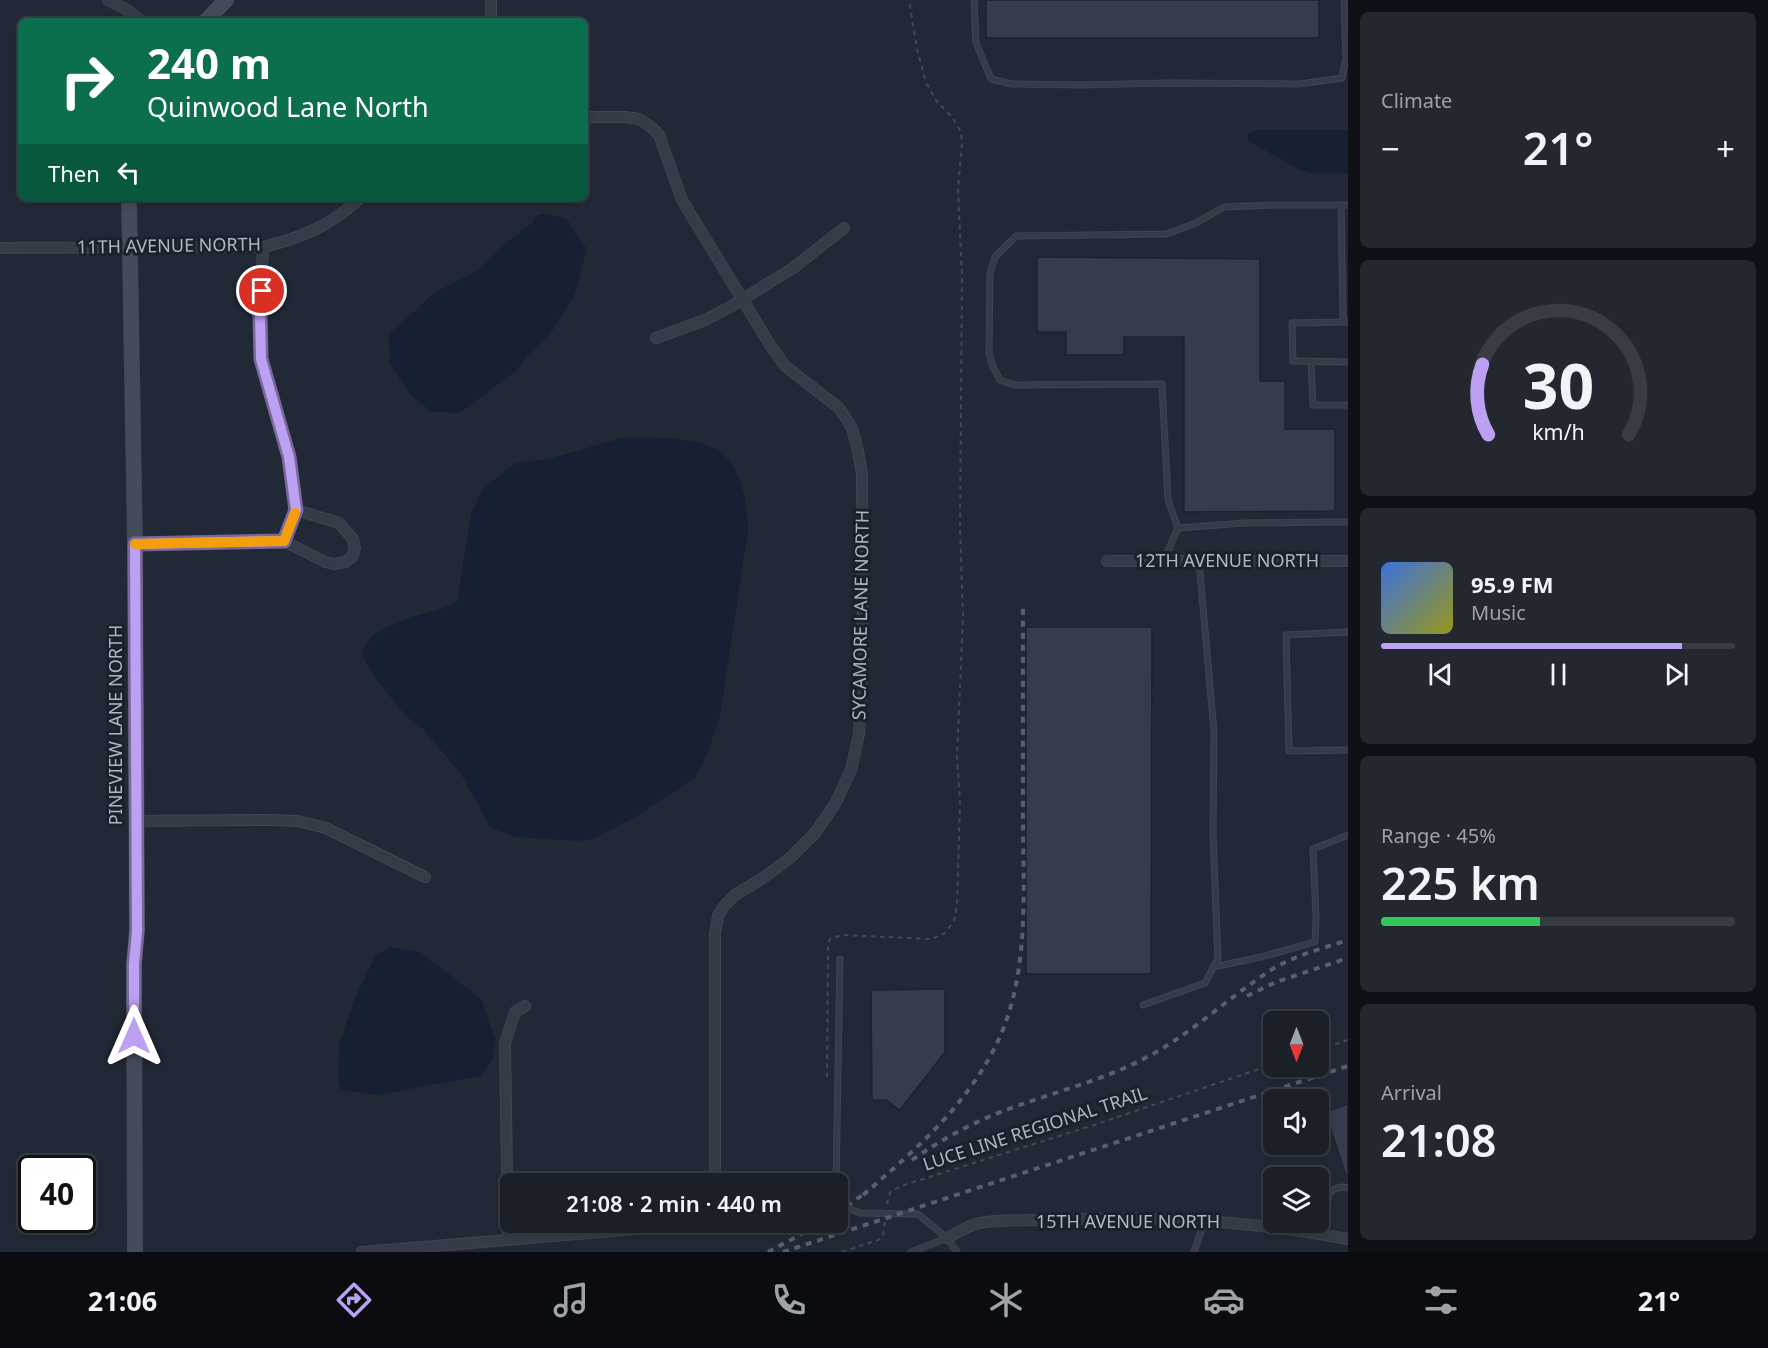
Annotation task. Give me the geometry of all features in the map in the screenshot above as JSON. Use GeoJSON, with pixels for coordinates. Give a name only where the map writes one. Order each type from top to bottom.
{"type":"FeatureCollection","features":[{"type":"Feature","properties":{"kind":"street"},"geometry":{"type":"LineString","coordinates":[[108,0],[137,18]]}},
{"type":"Feature","properties":{"kind":"street"},"geometry":{"type":"LineString","coordinates":[[209,18],[226,0]]}},
{"type":"Feature","properties":{"kind":"street"},"geometry":{"type":"LineString","coordinates":[[491,0],[491,18]]}},
{"type":"Feature","properties":{"kind":"street","name":"SYCAMORE LANE NORTH"},"geometry":{"type":"LineString","coordinates":[[588,117],[639,119],[659,135],[682,200],[784,366],[839,408],[852,428],[862,474],[863,684],[859,734],[851,770],[835,804],[815,833],[790,858],[735,895],[718,916],[715,934],[715,1173]]}},
{"type":"Feature","properties":{"kind":"street","name":"PINEVIEW LANE NORTH"},"geometry":{"type":"LineString","coordinates":[[129,201],[135,544],[137,931],[134,964],[135,1252]]}},
{"type":"Feature","properties":{"kind":"street","name":"11TH AVENUE NORTH"},"geometry":{"type":"LineString","coordinates":[[0,248],[263,247],[293,240],[320,228],[345,213],[357,201]]}},
{"type":"Feature","properties":{"kind":"street"},"geometry":{"type":"LineString","coordinates":[[656,338],[705,320],[742,299],[793,268],[844,228]]}},
{"type":"Feature","properties":{"kind":"street"},"geometry":{"type":"LineString","coordinates":[[263,247],[260,314],[261,359],[289,457],[296,510],[284,541]]}},
{"type":"Feature","properties":{"kind":"street"},"geometry":{"type":"LineString","coordinates":[[135,544],[284,541],[325,562],[334,564],[345,562],[352,557],[355,548],[353,539],[339,523],[296,510]]}},
{"type":"Feature","properties":{"kind":"street","name":"12TH AVENUE NORTH"},"geometry":{"type":"LineString","coordinates":[[1107,561],[1348,561]]}},
{"type":"Feature","properties":{"kind":"street"},"geometry":{"type":"LineString","coordinates":[[136,820],[298,821],[326,828],[425,877]]}},
{"type":"Feature","properties":{"kind":"street"},"geometry":{"type":"LineString","coordinates":[[508,1239],[505,1043],[514,1012],[525,1006]]}},
{"type":"Feature","properties":{"kind":"street","name":"15TH AVENUE NORTH"},"geometry":{"type":"LineString","coordinates":[[946,1238],[979,1223],[1097,1217],[1208,1221],[1291,1229],[1348,1239]]}},
{"type":"Feature","properties":{"kind":"street"},"geometry":{"type":"LineString","coordinates":[[362,1252],[584,1233]]}},
{"type":"Feature","properties":{"kind":"lane"},"geometry":{"type":"LineString","coordinates":[[974,0],[976,43],[991,79],[1011,84],[1081,85],[1300,84],[1342,78],[1346,58],[1344,0]]}},
{"type":"Feature","properties":{"kind":"lane"},"geometry":{"type":"LineString","coordinates":[[1164,561],[1178,528],[1168,500],[1162,384],[1015,386],[1000,380],[989,353],[990,273],[995,257],[1016,236],[1166,234],[1194,224],[1224,207],[1273,204],[1348,204]]}},
{"type":"Feature","properties":{"kind":"lane"},"geometry":{"type":"LineString","coordinates":[[1341,204],[1346,322],[1292,322],[1293,361],[1348,362]]}},
{"type":"Feature","properties":{"kind":"lane"},"geometry":{"type":"LineString","coordinates":[[1311,361],[1313,405],[1348,405]]}},
{"type":"Feature","properties":{"kind":"lane"},"geometry":{"type":"LineString","coordinates":[[1178,528],[1245,523],[1348,522]]}},
{"type":"Feature","properties":{"kind":"lane"},"geometry":{"type":"LineString","coordinates":[[1143,1005],[1205,983],[1218,959],[1213,834],[1214,732],[1198,561]]}},
{"type":"Feature","properties":{"kind":"lane"},"geometry":{"type":"LineString","coordinates":[[1348,632],[1286,635],[1289,751],[1348,750]]}},
{"type":"Feature","properties":{"kind":"lane"},"geometry":{"type":"LineString","coordinates":[[1213,967],[1315,942],[1313,849],[1348,836]]}},
{"type":"Feature","properties":{"kind":"lane"},"geometry":{"type":"LineString","coordinates":[[836,1173],[840,959]]}},
{"type":"Feature","properties":{"kind":"lane"},"geometry":{"type":"LineString","coordinates":[[1323,1234],[1329,1194],[1334,1189],[1348,1188]]}},
{"type":"Feature","properties":{"kind":"lane"},"geometry":{"type":"LineString","coordinates":[[848,1208],[860,1213],[918,1214],[946,1238],[957,1252]]}},
{"type":"Feature","properties":{"kind":"lane"},"geometry":{"type":"LineString","coordinates":[[1194,1252],[1200,1234],[1208,1221]]}},
{"type":"Feature","properties":{"kind":"lane"},"geometry":{"type":"LineString","coordinates":[[911,1252],[946,1238]]}},
{"type":"Feature","properties":{"kind":"path"},"geometry":{"type":"LineString","coordinates":[[870,936],[932,939],[945,933],[954,921],[957,906],[960,802],[957,756],[963,617],[960,529],[962,277],[958,189],[962,143],[961,132],[937,102],[926,82],[917,49],[909,0]]}},
{"type":"Feature","properties":{"kind":"path"},"geometry":{"type":"LineString","coordinates":[[1329,1046],[1348,1040]]}},
{"type":"Feature","properties":{"kind":"path","name":"LUCE LINE REGIONAL TRAIL"},"geometry":{"type":"LineString","coordinates":[[842,1252],[878,1240],[883,1236],[890,1192],[901,1186],[1095,1125],[1263,1068]]}},
{"type":"Feature","properties":{"kind":"water"},"geometry":{"type":"Polygon","coordinates":[[[1258,130],[1348,130],[1348,174],[1309,173],[1298,169],[1247,140],[1248,133],[1258,130]]]}},
{"type":"Feature","properties":{"kind":"water"},"geometry":{"type":"Polygon","coordinates":[[[543,214],[566,218],[587,249],[574,297],[549,336],[516,371],[462,411],[454,413],[427,411],[427,408],[410,395],[390,364],[389,335],[434,293],[480,269],[507,242],[531,224],[535,217],[543,214]]]}},
{"type":"Feature","properties":{"kind":"water"},"geometry":{"type":"Polygon","coordinates":[[[621,438],[676,439],[704,444],[725,456],[740,481],[746,502],[748,531],[720,716],[707,755],[696,777],[634,818],[593,839],[577,841],[516,837],[490,827],[461,774],[423,729],[406,716],[374,677],[361,652],[368,641],[390,625],[457,602],[471,514],[482,489],[516,463],[549,459],[621,438]]]}},
{"type":"Feature","properties":{"kind":"water"},"geometry":{"type":"Polygon","coordinates":[[[391,947],[422,953],[481,999],[496,1041],[492,1061],[480,1076],[377,1095],[341,1090],[338,1082],[339,1045],[354,1000],[375,956],[391,947]]]}},
{"type":"Feature","properties":{"kind":"building"},"geometry":{"type":"Polygon","coordinates":[[[986,0],[1319,0],[1319,38],[986,38],[986,0]]]}},
{"type":"Feature","properties":{"kind":"building"},"geometry":{"type":"Polygon","coordinates":[[[1037,257],[1260,259],[1260,381],[1285,381],[1285,429],[1335,429],[1335,511],[1184,512],[1184,337],[1124,337],[1124,355],[1066,355],[1066,332],[1037,332],[1037,257]]]}},
{"type":"Feature","properties":{"kind":"building"},"geometry":{"type":"Polygon","coordinates":[[[1026,627],[1152,627],[1151,974],[1026,974],[1026,627]]]}},
{"type":"Feature","properties":{"kind":"building"},"geometry":{"type":"Polygon","coordinates":[[[945,989],[945,1052],[900,1110],[886,1100],[872,1100],[871,990],[945,989]]]}},
{"type":"Feature","properties":{"kind":"building"},"geometry":{"type":"Polygon","coordinates":[[[1348,1104],[1348,1176],[1346,1176],[1329,1124],[1329,1111],[1348,1104]]]}},
{"type":"Feature","properties":{"kind":"railway"},"geometry":{"type":"LineString","coordinates":[[863,1195],[918,1146],[967,1092],[993,1051],[1014,995],[1024,905],[1023,605]]}},
{"type":"Feature","properties":{"kind":"railway"},"geometry":{"type":"LineString","coordinates":[[912,1160],[950,1136],[989,1117],[1100,1078],[1149,1056],[1180,1037],[1277,966],[1307,953],[1348,940]]}},
{"type":"Feature","properties":{"kind":"railway"},"geometry":{"type":"LineString","coordinates":[[1247,996],[1276,982],[1348,958]]}},
{"type":"Feature","properties":{"kind":"railway"},"geometry":{"type":"LineString","coordinates":[[783,1252],[1348,1066]]}},
{"type":"Feature","properties":{"kind":"railway"},"geometry":{"type":"LineString","coordinates":[[848,1205],[868,1191]]}},
{"type":"Feature","properties":{"kind":"railway"},"geometry":{"type":"LineString","coordinates":[[768,1252],[803,1233]]}},
{"type":"Feature","properties":{"kind":"slow traffic"},"geometry":{"type":"LineString","coordinates":[[135,544],[284,541],[295,513]]}},
{"type":"Feature","properties":{"kind":"route"},"geometry":{"type":"LineString","coordinates":[[134,1036],[134,964],[137,931],[135,544],[284,541],[296,510],[289,457],[261,359],[259,337],[262,291]]}}]}
